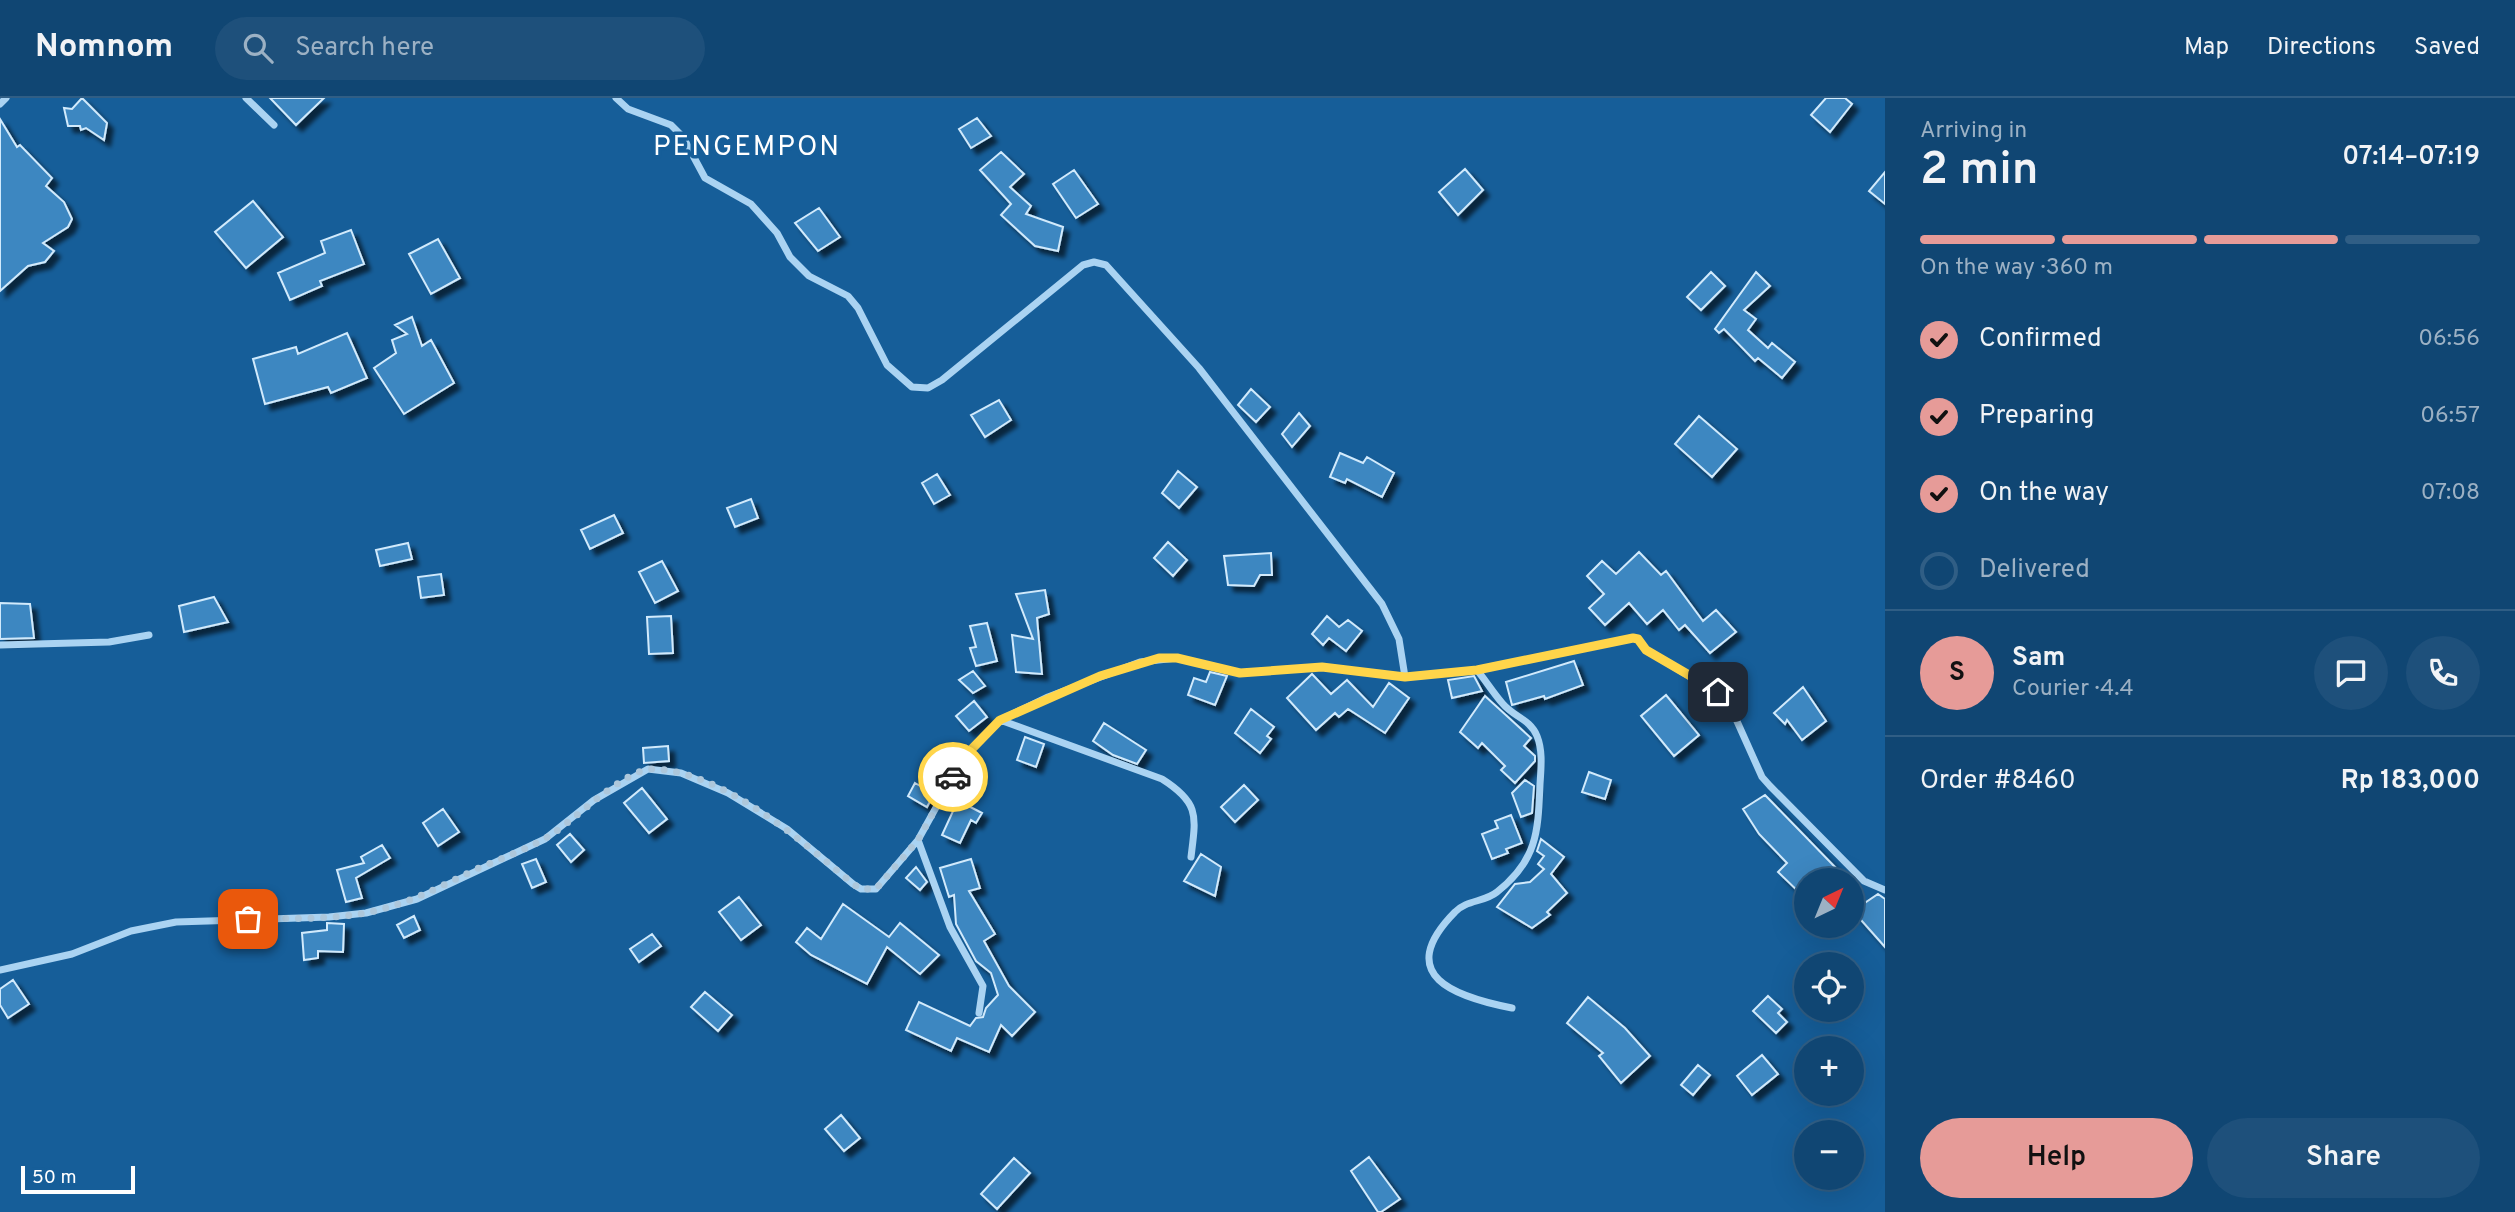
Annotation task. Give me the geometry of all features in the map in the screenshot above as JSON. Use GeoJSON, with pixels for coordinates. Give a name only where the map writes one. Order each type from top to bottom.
{"type":"FeatureCollection","features":[{"type":"Feature","properties":{"kind":"street"},"geometry":{"type":"LineString","coordinates":[[0,104],[6,98]]}},
{"type":"Feature","properties":{"kind":"street"},"geometry":{"type":"LineString","coordinates":[[246,98],[274,125]]}},
{"type":"Feature","properties":{"kind":"street"},"geometry":{"type":"LineString","coordinates":[[616,98],[628,109],[671,125],[683,137],[705,178],[751,204],[777,233],[790,257],[809,276],[848,296],[858,308],[887,365],[912,387],[928,388],[942,380],[1083,265],[1094,262],[1105,265],[1199,368],[1382,604],[1399,639],[1405,677]]}},
{"type":"Feature","properties":{"kind":"street"},"geometry":{"type":"LineString","coordinates":[[0,645],[109,642],[149,635]]}},
{"type":"Feature","properties":{"kind":"street"},"geometry":{"type":"LineString","coordinates":[[0,970],[72,954],[131,932],[176,922],[329,917],[366,913],[417,899],[545,839],[594,800],[648,769],[681,773],[728,793],[788,829],[861,889],[876,889],[918,840],[964,757],[1000,720],[1100,676],[1159,658],[1177,658],[1240,673],[1322,667],[1405,677],[1477,670],[1628,638],[1638,639],[1646,650],[1727,699],[1762,777],[1864,881],[1885,890]]}},
{"type":"Feature","properties":{"kind":"street"},"geometry":{"type":"LineString","coordinates":[[1477,670],[1505,707],[1532,726],[1538,739],[1541,814],[1536,840],[1510,880],[1490,897],[1457,909],[1444,924],[1429,956],[1431,970],[1438,981],[1452,991],[1474,1000],[1513,1008]]}},
{"type":"Feature","properties":{"kind":"street"},"geometry":{"type":"LineString","coordinates":[[1000,720],[1163,779],[1176,787],[1192,804],[1197,820],[1191,857]]}},
{"type":"Feature","properties":{"kind":"street"},"geometry":{"type":"LineString","coordinates":[[918,840],[950,927],[983,986],[979,1013]]}},
{"type":"Feature","properties":{"kind":"building"},"geometry":{"type":"Polygon","coordinates":[[[82,98],[107,123],[104,140],[86,128],[81,130],[80,126],[68,126],[64,108],[72,109],[82,98]]]}},
{"type":"Feature","properties":{"kind":"building"},"geometry":{"type":"Polygon","coordinates":[[[270,98],[324,98],[296,125],[270,98]]]}},
{"type":"Feature","properties":{"kind":"building"},"geometry":{"type":"Polygon","coordinates":[[[1826,98],[1845,98],[1852,104],[1830,132],[1811,115],[1826,98]]]}},
{"type":"Feature","properties":{"kind":"building"},"geometry":{"type":"Polygon","coordinates":[[[977,118],[991,136],[971,148],[959,129],[977,118]]]}},
{"type":"Feature","properties":{"kind":"building"},"geometry":{"type":"Polygon","coordinates":[[[0,119],[17,147],[20,145],[52,178],[46,186],[64,202],[72,219],[68,227],[43,243],[54,251],[45,262],[28,266],[0,291],[0,119]]]}},
{"type":"Feature","properties":{"kind":"building"},"geometry":{"type":"Polygon","coordinates":[[[1001,152],[1024,174],[1010,187],[1031,206],[1026,214],[1063,227],[1058,251],[1035,246],[1001,215],[1011,204],[980,170],[1001,152]]]}},
{"type":"Feature","properties":{"kind":"building"},"geometry":{"type":"Polygon","coordinates":[[[1465,169],[1483,190],[1458,215],[1439,192],[1465,169]]]}},
{"type":"Feature","properties":{"kind":"building"},"geometry":{"type":"Polygon","coordinates":[[[1074,170],[1098,204],[1076,218],[1053,184],[1074,170]]]}},
{"type":"Feature","properties":{"kind":"building"},"geometry":{"type":"Polygon","coordinates":[[[1885,172],[1885,204],[1869,191],[1885,172]]]}},
{"type":"Feature","properties":{"kind":"building"},"geometry":{"type":"Polygon","coordinates":[[[253,201],[283,237],[246,268],[215,232],[253,201]]]}},
{"type":"Feature","properties":{"kind":"building"},"geometry":{"type":"Polygon","coordinates":[[[819,208],[840,237],[818,251],[795,223],[819,208]]]}},
{"type":"Feature","properties":{"kind":"building"},"geometry":{"type":"Polygon","coordinates":[[[351,230],[364,264],[320,281],[322,286],[290,300],[278,273],[325,253],[321,241],[351,230]]]}},
{"type":"Feature","properties":{"kind":"building"},"geometry":{"type":"Polygon","coordinates":[[[438,239],[460,278],[431,294],[409,254],[438,239]]]}},
{"type":"Feature","properties":{"kind":"building"},"geometry":{"type":"Polygon","coordinates":[[[1711,272],[1725,286],[1701,310],[1687,297],[1711,272]]]}},
{"type":"Feature","properties":{"kind":"building"},"geometry":{"type":"Polygon","coordinates":[[[1756,272],[1770,286],[1744,310],[1756,319],[1748,330],[1768,348],[1772,343],[1795,362],[1782,378],[1758,358],[1755,361],[1724,329],[1719,333],[1715,329],[1756,272]]]}},
{"type":"Feature","properties":{"kind":"building"},"geometry":{"type":"Polygon","coordinates":[[[412,317],[422,346],[431,340],[454,383],[404,414],[374,368],[396,353],[392,340],[407,334],[395,325],[412,317]]]}},
{"type":"Feature","properties":{"kind":"building"},"geometry":{"type":"Polygon","coordinates":[[[347,333],[367,378],[331,393],[328,387],[265,404],[253,359],[296,347],[298,354],[347,333]]]}},
{"type":"Feature","properties":{"kind":"building"},"geometry":{"type":"Polygon","coordinates":[[[1251,389],[1270,407],[1256,422],[1238,405],[1251,389]]]}},
{"type":"Feature","properties":{"kind":"building"},"geometry":{"type":"Polygon","coordinates":[[[999,400],[1011,420],[985,437],[971,415],[999,400]]]}},
{"type":"Feature","properties":{"kind":"building"},"geometry":{"type":"Polygon","coordinates":[[[1299,413],[1310,426],[1292,447],[1282,434],[1299,413]]]}},
{"type":"Feature","properties":{"kind":"building"},"geometry":{"type":"Polygon","coordinates":[[[1699,416],[1737,449],[1712,477],[1675,444],[1699,416]]]}},
{"type":"Feature","properties":{"kind":"building"},"geometry":{"type":"Polygon","coordinates":[[[1340,453],[1363,463],[1367,457],[1394,473],[1382,497],[1347,479],[1345,483],[1330,477],[1340,453]]]}},
{"type":"Feature","properties":{"kind":"building"},"geometry":{"type":"Polygon","coordinates":[[[1178,471],[1197,487],[1179,508],[1162,493],[1178,471]]]}},
{"type":"Feature","properties":{"kind":"building"},"geometry":{"type":"Polygon","coordinates":[[[937,474],[950,495],[934,504],[922,483],[937,474]]]}},
{"type":"Feature","properties":{"kind":"building"},"geometry":{"type":"Polygon","coordinates":[[[751,499],[758,518],[735,527],[727,508],[751,499]]]}},
{"type":"Feature","properties":{"kind":"building"},"geometry":{"type":"Polygon","coordinates":[[[614,515],[623,533],[590,549],[581,530],[614,515]]]}},
{"type":"Feature","properties":{"kind":"building"},"geometry":{"type":"Polygon","coordinates":[[[1168,542],[1187,560],[1173,576],[1154,558],[1168,542]]]}},
{"type":"Feature","properties":{"kind":"building"},"geometry":{"type":"Polygon","coordinates":[[[408,543],[412,559],[380,566],[376,550],[408,543]]]}},
{"type":"Feature","properties":{"kind":"building"},"geometry":{"type":"Polygon","coordinates":[[[1639,552],[1661,575],[1666,571],[1703,621],[1716,610],[1736,632],[1710,653],[1685,625],[1679,630],[1663,610],[1647,624],[1629,603],[1605,625],[1589,608],[1604,594],[1587,576],[1602,561],[1616,574],[1639,552]]]}},
{"type":"Feature","properties":{"kind":"building"},"geometry":{"type":"Polygon","coordinates":[[[1271,553],[1272,575],[1260,575],[1254,586],[1228,585],[1224,556],[1271,553]]]}},
{"type":"Feature","properties":{"kind":"building"},"geometry":{"type":"Polygon","coordinates":[[[662,561],[678,591],[655,603],[639,572],[662,561]]]}},
{"type":"Feature","properties":{"kind":"building"},"geometry":{"type":"Polygon","coordinates":[[[441,574],[444,595],[421,598],[418,577],[441,574]]]}},
{"type":"Feature","properties":{"kind":"building"},"geometry":{"type":"Polygon","coordinates":[[[1045,590],[1049,614],[1037,618],[1042,674],[1016,672],[1012,635],[1033,639],[1016,594],[1045,590]]]}},
{"type":"Feature","properties":{"kind":"building"},"geometry":{"type":"Polygon","coordinates":[[[214,597],[228,622],[184,632],[179,606],[214,597]]]}},
{"type":"Feature","properties":{"kind":"building"},"geometry":{"type":"Polygon","coordinates":[[[0,603],[30,604],[34,638],[0,639],[0,603]]]}},
{"type":"Feature","properties":{"kind":"building"},"geometry":{"type":"Polygon","coordinates":[[[671,616],[673,653],[649,654],[647,617],[671,616]]]}},
{"type":"Feature","properties":{"kind":"building"},"geometry":{"type":"Polygon","coordinates":[[[1327,616],[1339,627],[1348,620],[1362,631],[1346,651],[1329,638],[1323,645],[1312,634],[1327,616]]]}},
{"type":"Feature","properties":{"kind":"building"},"geometry":{"type":"Polygon","coordinates":[[[987,623],[997,661],[976,666],[970,648],[976,647],[970,626],[987,623]]]}},
{"type":"Feature","properties":{"kind":"building"},"geometry":{"type":"Polygon","coordinates":[[[1574,661],[1583,685],[1545,699],[1544,696],[1512,705],[1506,682],[1574,661]]]}},
{"type":"Feature","properties":{"kind":"building"},"geometry":{"type":"Polygon","coordinates":[[[973,671],[985,686],[973,693],[959,680],[973,671]]]}},
{"type":"Feature","properties":{"kind":"building"},"geometry":{"type":"Polygon","coordinates":[[[1210,672],[1227,676],[1215,705],[1188,695],[1194,678],[1206,682],[1210,672]]]}},
{"type":"Feature","properties":{"kind":"building"},"geometry":{"type":"Polygon","coordinates":[[[1312,674],[1331,694],[1347,680],[1373,707],[1389,683],[1409,698],[1385,733],[1348,709],[1339,717],[1335,713],[1316,730],[1287,698],[1312,674]]]}},
{"type":"Feature","properties":{"kind":"building"},"geometry":{"type":"Polygon","coordinates":[[[1474,676],[1482,691],[1452,698],[1448,680],[1474,676]]]}},
{"type":"Feature","properties":{"kind":"building"},"geometry":{"type":"Polygon","coordinates":[[[1803,687],[1826,721],[1802,740],[1787,720],[1785,724],[1774,713],[1803,687]]]}},
{"type":"Feature","properties":{"kind":"building"},"geometry":{"type":"Polygon","coordinates":[[[1666,695],[1699,735],[1674,756],[1641,716],[1666,695]]]}},
{"type":"Feature","properties":{"kind":"building"},"geometry":{"type":"Polygon","coordinates":[[[1485,696],[1531,738],[1524,746],[1535,756],[1535,761],[1515,783],[1501,770],[1505,766],[1482,743],[1478,748],[1460,732],[1485,696]]]}},
{"type":"Feature","properties":{"kind":"building"},"geometry":{"type":"Polygon","coordinates":[[[974,701],[987,717],[969,731],[956,716],[974,701]]]}},
{"type":"Feature","properties":{"kind":"building"},"geometry":{"type":"Polygon","coordinates":[[[1251,709],[1274,727],[1267,736],[1271,739],[1260,753],[1235,733],[1251,709]]]}},
{"type":"Feature","properties":{"kind":"building"},"geometry":{"type":"Polygon","coordinates":[[[1104,723],[1146,750],[1137,764],[1113,755],[1093,741],[1104,723]]]}},
{"type":"Feature","properties":{"kind":"building"},"geometry":{"type":"Polygon","coordinates":[[[1025,737],[1044,744],[1036,767],[1017,760],[1025,737]]]}},
{"type":"Feature","properties":{"kind":"building"},"geometry":{"type":"Polygon","coordinates":[[[668,746],[669,761],[644,763],[643,748],[668,746]]]}},
{"type":"Feature","properties":{"kind":"building"},"geometry":{"type":"Polygon","coordinates":[[[1589,772],[1611,780],[1605,799],[1582,792],[1589,772]]]}},
{"type":"Feature","properties":{"kind":"building"},"geometry":{"type":"Polygon","coordinates":[[[1525,780],[1534,786],[1532,813],[1521,817],[1512,793],[1525,780]]]}},
{"type":"Feature","properties":{"kind":"building"},"geometry":{"type":"Polygon","coordinates":[[[915,783],[934,794],[927,807],[908,796],[915,783]]]}},
{"type":"Feature","properties":{"kind":"building"},"geometry":{"type":"Polygon","coordinates":[[[1244,785],[1258,800],[1235,822],[1221,807],[1244,785]]]}},
{"type":"Feature","properties":{"kind":"building"},"geometry":{"type":"Polygon","coordinates":[[[642,788],[667,819],[649,833],[624,803],[642,788]]]}},
{"type":"Feature","properties":{"kind":"building"},"geometry":{"type":"Polygon","coordinates":[[[1765,795],[1835,867],[1794,868],[1794,887],[1778,872],[1787,863],[1759,834],[1743,809],[1765,795]]]}},
{"type":"Feature","properties":{"kind":"building"},"geometry":{"type":"Polygon","coordinates":[[[951,797],[982,813],[976,823],[971,820],[960,843],[942,835],[954,809],[947,804],[951,797]]]}},
{"type":"Feature","properties":{"kind":"building"},"geometry":{"type":"Polygon","coordinates":[[[443,809],[459,832],[438,846],[423,823],[443,809]]]}},
{"type":"Feature","properties":{"kind":"building"},"geometry":{"type":"Polygon","coordinates":[[[1511,815],[1522,843],[1506,849],[1508,853],[1492,859],[1482,834],[1498,828],[1495,821],[1511,815]]]}},
{"type":"Feature","properties":{"kind":"building"},"geometry":{"type":"Polygon","coordinates":[[[570,834],[584,850],[571,862],[557,845],[570,834]]]}},
{"type":"Feature","properties":{"kind":"building"},"geometry":{"type":"Polygon","coordinates":[[[1541,839],[1564,857],[1551,874],[1567,893],[1547,912],[1550,915],[1532,928],[1497,907],[1515,884],[1530,882],[1544,869],[1538,864],[1544,856],[1537,851],[1541,839]]]}},
{"type":"Feature","properties":{"kind":"building"},"geometry":{"type":"Polygon","coordinates":[[[382,845],[390,858],[356,878],[362,898],[346,902],[337,870],[364,863],[361,857],[382,845]]]}},
{"type":"Feature","properties":{"kind":"building"},"geometry":{"type":"Polygon","coordinates":[[[1201,854],[1221,867],[1215,896],[1184,881],[1201,854]]]}},
{"type":"Feature","properties":{"kind":"building"},"geometry":{"type":"Polygon","coordinates":[[[536,859],[546,882],[532,888],[522,864],[536,859]]]}},
{"type":"Feature","properties":{"kind":"building"},"geometry":{"type":"Polygon","coordinates":[[[971,859],[980,888],[969,891],[995,934],[984,941],[1009,986],[1035,1012],[1012,1036],[1001,1025],[989,1052],[957,1038],[951,1051],[906,1030],[919,1002],[970,1026],[976,1018],[983,1017],[986,1008],[998,995],[991,973],[976,961],[956,924],[954,895],[949,897],[940,868],[971,859]]]}},
{"type":"Feature","properties":{"kind":"building"},"geometry":{"type":"Polygon","coordinates":[[[916,867],[927,882],[920,890],[906,878],[916,867]]]}},
{"type":"Feature","properties":{"kind":"building"},"geometry":{"type":"Polygon","coordinates":[[[1878,894],[1885,899],[1885,947],[1864,923],[1864,904],[1878,894]]]}},
{"type":"Feature","properties":{"kind":"building"},"geometry":{"type":"Polygon","coordinates":[[[739,897],[761,925],[741,940],[719,912],[739,897]]]}},
{"type":"Feature","properties":{"kind":"building"},"geometry":{"type":"Polygon","coordinates":[[[843,904],[889,937],[900,923],[939,955],[920,974],[887,947],[867,984],[811,955],[796,942],[807,928],[821,939],[843,904]]]}},
{"type":"Feature","properties":{"kind":"building"},"geometry":{"type":"Polygon","coordinates":[[[414,916],[420,930],[404,938],[397,925],[414,916]]]}},
{"type":"Feature","properties":{"kind":"building"},"geometry":{"type":"Polygon","coordinates":[[[327,923],[344,924],[343,952],[318,951],[318,958],[304,960],[302,933],[327,930],[327,923]]]}},
{"type":"Feature","properties":{"kind":"building"},"geometry":{"type":"Polygon","coordinates":[[[652,934],[661,946],[639,962],[630,949],[652,934]]]}},
{"type":"Feature","properties":{"kind":"building"},"geometry":{"type":"Polygon","coordinates":[[[13,980],[29,1004],[8,1018],[0,1005],[0,989],[13,980]]]}},
{"type":"Feature","properties":{"kind":"building"},"geometry":{"type":"Polygon","coordinates":[[[705,992],[732,1015],[718,1031],[691,1007],[705,992]]]}},
{"type":"Feature","properties":{"kind":"building"},"geometry":{"type":"Polygon","coordinates":[[[1768,996],[1782,1009],[1778,1013],[1787,1022],[1776,1033],[1753,1011],[1768,996]]]}},
{"type":"Feature","properties":{"kind":"building"},"geometry":{"type":"Polygon","coordinates":[[[1588,997],[1625,1028],[1650,1056],[1621,1083],[1599,1056],[1603,1053],[1567,1023],[1588,997]]]}},
{"type":"Feature","properties":{"kind":"building"},"geometry":{"type":"Polygon","coordinates":[[[1762,1055],[1778,1074],[1752,1095],[1737,1076],[1762,1055]]]}},
{"type":"Feature","properties":{"kind":"building"},"geometry":{"type":"Polygon","coordinates":[[[1698,1065],[1710,1075],[1693,1095],[1681,1085],[1698,1065]]]}},
{"type":"Feature","properties":{"kind":"building"},"geometry":{"type":"Polygon","coordinates":[[[841,1115],[860,1138],[844,1151],[825,1129],[841,1115]]]}},
{"type":"Feature","properties":{"kind":"building"},"geometry":{"type":"Polygon","coordinates":[[[1369,1157],[1400,1199],[1381,1212],[1378,1212],[1351,1171],[1369,1157]]]}},
{"type":"Feature","properties":{"kind":"building"},"geometry":{"type":"Polygon","coordinates":[[[1014,1158],[1030,1173],[997,1209],[981,1194],[1014,1158]]]}},
{"type":"Feature","properties":{"kind":"way so far"},"geometry":{"type":"LineString","coordinates":[[248,919],[329,917],[366,913],[417,899],[545,839],[594,800],[648,769],[681,773],[728,793],[788,829],[853,884],[861,889],[876,889],[890,876],[918,840],[953,777]]}},
{"type":"Feature","properties":{"kind":"district","name":"PENGEMPON"},"geometry":{"type":"Point","coordinates":[747,145]}},
{"type":"Feature","properties":{"kind":"route"},"geometry":{"type":"LineString","coordinates":[[953,777],[964,757],[1000,720],[1100,676],[1159,658],[1177,658],[1240,673],[1292,667],[1322,667],[1405,677],[1477,670],[1633,638],[1638,639],[1646,650],[1718,692]]}}]}
